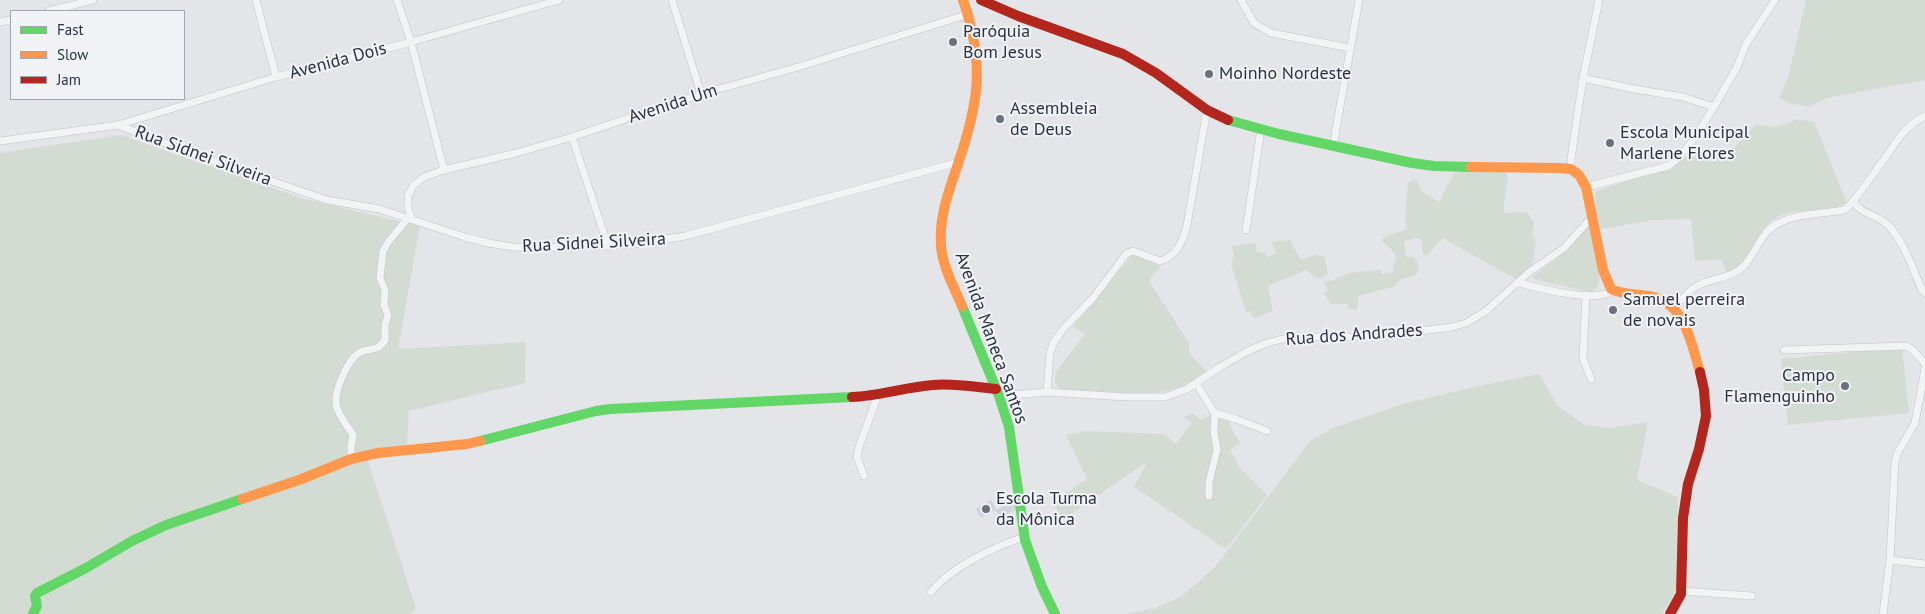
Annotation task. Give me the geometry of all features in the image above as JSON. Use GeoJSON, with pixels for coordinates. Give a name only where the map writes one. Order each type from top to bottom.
{"type":"FeatureCollection","features":[{"type":"Feature","properties":{"kind":"street"},"geometry":{"type":"LineString","coordinates":[[53,10],[93,0]]}},
{"type":"Feature","properties":{"kind":"street"},"geometry":{"type":"LineString","coordinates":[[256,0],[276,77]]}},
{"type":"Feature","properties":{"kind":"street"},"geometry":{"type":"LineString","coordinates":[[397,0],[444,170]]}},
{"type":"Feature","properties":{"kind":"street","name":"Avenida Dois"},"geometry":{"type":"LineString","coordinates":[[0,142],[118,125],[276,77],[410,42],[532,4],[559,0]]}},
{"type":"Feature","properties":{"kind":"street"},"geometry":{"type":"LineString","coordinates":[[672,0],[702,94]]}},
{"type":"Feature","properties":{"kind":"street","name":"Avenida Maneca Santos"},"geometry":{"type":"LineString","coordinates":[[963,0],[976,39],[978,79],[972,119],[945,201],[939,232],[940,246],[946,269],[998,392],[1009,428],[1024,536],[1029,556],[1056,614]]}},
{"type":"Feature","properties":{"kind":"street"},"geometry":{"type":"LineString","coordinates":[[981,0],[1018,16],[1123,54],[1156,72],[1207,110],[1227,120],[1394,160],[1434,166],[1566,168],[1579,175],[1589,194],[1603,270],[1611,289],[1619,293],[1657,298],[1673,307],[1683,322],[1694,349],[1704,390],[1706,416],[1699,449],[1688,484],[1683,518],[1682,591],[1676,606],[1670,614]]}},
{"type":"Feature","properties":{"kind":"street"},"geometry":{"type":"LineString","coordinates":[[1241,0],[1254,22],[1271,33],[1350,48]]}},
{"type":"Feature","properties":{"kind":"street"},"geometry":{"type":"LineString","coordinates":[[1333,146],[1359,0]]}},
{"type":"Feature","properties":{"kind":"street"},"geometry":{"type":"LineString","coordinates":[[1566,168],[1571,159],[1582,78],[1599,0]]}},
{"type":"Feature","properties":{"kind":"street"},"geometry":{"type":"LineString","coordinates":[[1586,186],[1668,166],[1678,159],[1686,151],[1714,106],[1737,67],[1746,44],[1776,0]]}},
{"type":"Feature","properties":{"kind":"street","name":"Avenida Um"},"geometry":{"type":"LineString","coordinates":[[410,219],[407,202],[413,186],[424,177],[444,170],[516,153],[572,137],[702,94],[798,67],[969,14]]}},
{"type":"Feature","properties":{"kind":"street"},"geometry":{"type":"LineString","coordinates":[[1582,78],[1683,97],[1714,106]]}},
{"type":"Feature","properties":{"kind":"street"},"geometry":{"type":"LineString","coordinates":[[1047,392],[1050,353],[1054,342],[1093,298],[1126,254],[1130,251],[1137,252],[1153,260],[1160,261],[1171,255],[1181,244],[1187,225],[1207,110]]}},
{"type":"Feature","properties":{"kind":"street"},"geometry":{"type":"LineString","coordinates":[[1673,307],[1682,301],[1696,286],[1735,273],[1744,266],[1776,224],[1791,218],[1844,210],[1882,164],[1899,137],[1915,121],[1925,116]]}},
{"type":"Feature","properties":{"kind":"street","name":"Rua Sidnei Silveira"},"geometry":{"type":"LineString","coordinates":[[118,125],[151,139],[327,200],[379,209],[465,237],[513,247],[608,246],[656,242],[710,231],[959,162]]}},
{"type":"Feature","properties":{"kind":"street"},"geometry":{"type":"LineString","coordinates":[[1246,230],[1261,129]]}},
{"type":"Feature","properties":{"kind":"street"},"geometry":{"type":"LineString","coordinates":[[572,137],[608,246]]}},
{"type":"Feature","properties":{"kind":"street"},"geometry":{"type":"LineString","coordinates":[[1853,201],[1857,208],[1890,226],[1903,247],[1925,293]]}},
{"type":"Feature","properties":{"kind":"street","name":"Rua dos Andrades"},"geometry":{"type":"LineString","coordinates":[[998,392],[1047,392],[1153,398],[1175,394],[1246,352],[1278,340],[1296,337],[1374,337],[1452,327],[1466,323],[1486,311],[1528,273],[1564,248],[1593,216]]}},
{"type":"Feature","properties":{"kind":"street"},"geometry":{"type":"LineString","coordinates":[[351,458],[350,446],[352,435],[336,408],[339,385],[351,360],[360,352],[377,349],[385,340],[385,325],[388,315],[385,309],[386,296],[380,278],[383,251],[389,241],[410,219]]}},
{"type":"Feature","properties":{"kind":"street"},"geometry":{"type":"LineString","coordinates":[[1519,283],[1586,295],[1603,296],[1609,293],[1611,289]]}},
{"type":"Feature","properties":{"kind":"street"},"geometry":{"type":"LineString","coordinates":[[1586,295],[1583,358],[1591,379]]}},
{"type":"Feature","properties":{"kind":"street"},"geometry":{"type":"LineString","coordinates":[[1784,350],[1906,346],[1913,350],[1925,364]]}},
{"type":"Feature","properties":{"kind":"street"},"geometry":{"type":"LineString","coordinates":[[1883,614],[1890,560],[1895,462],[1898,452],[1915,423],[1918,414],[1925,369]]}},
{"type":"Feature","properties":{"kind":"street"},"geometry":{"type":"LineString","coordinates":[[1196,383],[1214,413],[1214,431],[1218,450],[1209,482],[1209,496]]}},
{"type":"Feature","properties":{"kind":"street"},"geometry":{"type":"LineString","coordinates":[[33,614],[37,606],[35,596],[38,593],[132,541],[166,525],[299,480],[351,458],[378,453],[467,444],[596,410],[878,395],[931,385],[949,384],[998,392]]}},
{"type":"Feature","properties":{"kind":"street"},"geometry":{"type":"LineString","coordinates":[[864,476],[857,457],[878,395]]}},
{"type":"Feature","properties":{"kind":"street"},"geometry":{"type":"LineString","coordinates":[[1214,413],[1267,431]]}},
{"type":"Feature","properties":{"kind":"street"},"geometry":{"type":"LineString","coordinates":[[932,592],[939,582],[949,574],[992,549],[1024,536]]}},
{"type":"Feature","properties":{"kind":"street"},"geometry":{"type":"LineString","coordinates":[[1890,560],[1925,564]]}},
{"type":"Feature","properties":{"kind":"street"},"geometry":{"type":"LineString","coordinates":[[1682,591],[1752,596]]}},
{"type":"Feature","properties":{"kind":"shaded area"},"geometry":{"type":"Polygon","coordinates":[[[1806,0],[1925,0],[1925,80],[1826,98],[1809,107],[1789,103],[1779,97],[1788,78],[1806,0]]]}},
{"type":"Feature","properties":{"kind":"shaded area"},"geometry":{"type":"Polygon","coordinates":[[[1798,119],[1814,122],[1847,203],[1833,208],[1793,212],[1778,217],[1766,227],[1746,257],[1734,268],[1726,272],[1722,259],[1695,261],[1691,219],[1654,220],[1600,229],[1595,202],[1596,191],[1673,166],[1689,155],[1710,160],[1719,158],[1735,147],[1757,124],[1772,127],[1798,119]]]}},
{"type":"Feature","properties":{"kind":"shaded area"},"geometry":{"type":"Polygon","coordinates":[[[121,135],[301,198],[420,226],[398,349],[526,342],[525,383],[409,411],[407,445],[368,461],[416,608],[411,614],[0,614],[0,153],[121,135]]]}},
{"type":"Feature","properties":{"kind":"shaded area"},"geometry":{"type":"Polygon","coordinates":[[[1472,170],[1505,172],[1508,176],[1504,213],[1527,212],[1534,223],[1532,236],[1536,240],[1532,267],[1516,279],[1443,237],[1427,256],[1422,253],[1422,240],[1417,238],[1404,241],[1406,257],[1413,257],[1417,260],[1419,270],[1416,275],[1400,280],[1393,287],[1358,296],[1356,310],[1348,308],[1348,304],[1331,304],[1324,293],[1328,291],[1324,282],[1357,272],[1381,270],[1382,274],[1394,272],[1395,253],[1381,240],[1388,235],[1404,231],[1407,225],[1405,220],[1408,183],[1413,179],[1418,182],[1422,192],[1439,202],[1454,173],[1472,170]]]}},
{"type":"Feature","properties":{"kind":"shaded area"},"geometry":{"type":"Polygon","coordinates":[[[1587,227],[1590,227],[1600,280],[1596,289],[1590,292],[1533,279],[1533,276],[1556,259],[1587,227]]]}},
{"type":"Feature","properties":{"kind":"shaded area"},"geometry":{"type":"Polygon","coordinates":[[[1290,240],[1302,260],[1315,255],[1324,256],[1328,274],[1318,279],[1306,270],[1268,286],[1273,311],[1254,318],[1250,311],[1246,312],[1231,264],[1234,255],[1232,246],[1255,243],[1257,252],[1266,253],[1267,257],[1276,253],[1272,242],[1290,240]]]}},
{"type":"Feature","properties":{"kind":"shaded area"},"geometry":{"type":"Polygon","coordinates":[[[1133,254],[1160,266],[1149,281],[1189,343],[1189,353],[1207,372],[1191,382],[1157,393],[1123,394],[1059,388],[1055,384],[1056,372],[1085,334],[1073,326],[1133,254]]]}},
{"type":"Feature","properties":{"kind":"shaded area","name":"Campo Flamenguinho"},"geometry":{"type":"Polygon","coordinates":[[[1902,347],[1909,413],[1788,425],[1781,359],[1902,347]]]}},
{"type":"Feature","properties":{"kind":"shaded area"},"geometry":{"type":"Polygon","coordinates":[[[1539,374],[1558,406],[1585,425],[1609,428],[1648,422],[1637,480],[1678,497],[1677,585],[1674,596],[1662,614],[1125,614],[1156,608],[1182,596],[1215,567],[1310,441],[1333,428],[1403,404],[1539,374]]]}},
{"type":"Feature","properties":{"kind":"shaded area"},"geometry":{"type":"Polygon","coordinates":[[[1193,413],[1201,420],[1214,413],[1229,420],[1232,430],[1240,443],[1230,450],[1240,468],[1267,495],[1226,549],[1134,487],[1147,462],[1063,519],[1052,502],[1087,479],[1066,435],[1087,431],[1164,434],[1176,444],[1192,423],[1184,417],[1193,413]]]}},
{"type":"Feature","properties":{"kind":"shaded area"},"geometry":{"type":"Polygon","coordinates":[[[991,500],[997,510],[1012,501],[1017,509],[1000,518],[995,510],[981,518],[976,509],[991,500]]]}},
{"type":"Feature","properties":{"kind":"traffic: fast"},"geometry":{"type":"LineString","coordinates":[[1228,120],[1279,134],[1412,163],[1434,166],[1471,167]]}},
{"type":"Feature","properties":{"kind":"traffic: fast"},"geometry":{"type":"LineString","coordinates":[[962,306],[999,396],[1009,427],[1025,540],[1042,587],[1055,614]]}},
{"type":"Feature","properties":{"kind":"traffic: fast"},"geometry":{"type":"LineString","coordinates":[[480,441],[610,409],[852,397]]}},
{"type":"Feature","properties":{"kind":"traffic: fast"},"geometry":{"type":"LineString","coordinates":[[33,614],[37,606],[35,596],[37,593],[86,568],[132,541],[166,525],[242,499]]}},
{"type":"Feature","properties":{"kind":"traffic: slow"},"geometry":{"type":"LineString","coordinates":[[962,306],[944,261],[941,234],[945,203],[971,121],[977,82],[974,43],[963,0]]}},
{"type":"Feature","properties":{"kind":"traffic: slow"},"geometry":{"type":"LineString","coordinates":[[1471,167],[1560,168],[1571,169],[1579,175],[1586,187],[1603,270],[1611,289],[1622,293],[1657,298],[1675,310],[1691,340],[1700,372]]}},
{"type":"Feature","properties":{"kind":"traffic: slow"},"geometry":{"type":"LineString","coordinates":[[242,499],[299,480],[351,459],[378,453],[480,441]]}},
{"type":"Feature","properties":{"kind":"traffic: jam"},"geometry":{"type":"LineString","coordinates":[[981,0],[1018,16],[1123,54],[1156,73],[1207,110],[1228,120]]}},
{"type":"Feature","properties":{"kind":"traffic: jam"},"geometry":{"type":"LineString","coordinates":[[1670,614],[1681,594],[1683,518],[1688,484],[1699,449],[1706,416],[1704,390],[1700,372]]}},
{"type":"Feature","properties":{"kind":"traffic: jam"},"geometry":{"type":"LineString","coordinates":[[852,397],[923,386],[941,385],[996,389]]}},
{"type":"Feature","properties":{"kind":"place","name":"Paróquia Bom Jesus"},"geometry":{"type":"Point","coordinates":[953,42]}},
{"type":"Feature","properties":{"kind":"place","name":"Moinho Nordeste"},"geometry":{"type":"Point","coordinates":[1209,74]}},
{"type":"Feature","properties":{"kind":"place","name":"Assembleia de Deus"},"geometry":{"type":"Point","coordinates":[1000,119]}},
{"type":"Feature","properties":{"kind":"place","name":"Escola Municipal Marlene Flores"},"geometry":{"type":"Point","coordinates":[1610,143]}},
{"type":"Feature","properties":{"kind":"place","name":"Samuel perreira de novais"},"geometry":{"type":"Point","coordinates":[1613,310]}},
{"type":"Feature","properties":{"kind":"place","name":"Campo Flamenguinho"},"geometry":{"type":"Point","coordinates":[1845,386]}},
{"type":"Feature","properties":{"kind":"place","name":"Escola Turma da Mônica"},"geometry":{"type":"Point","coordinates":[986,509]}}]}
